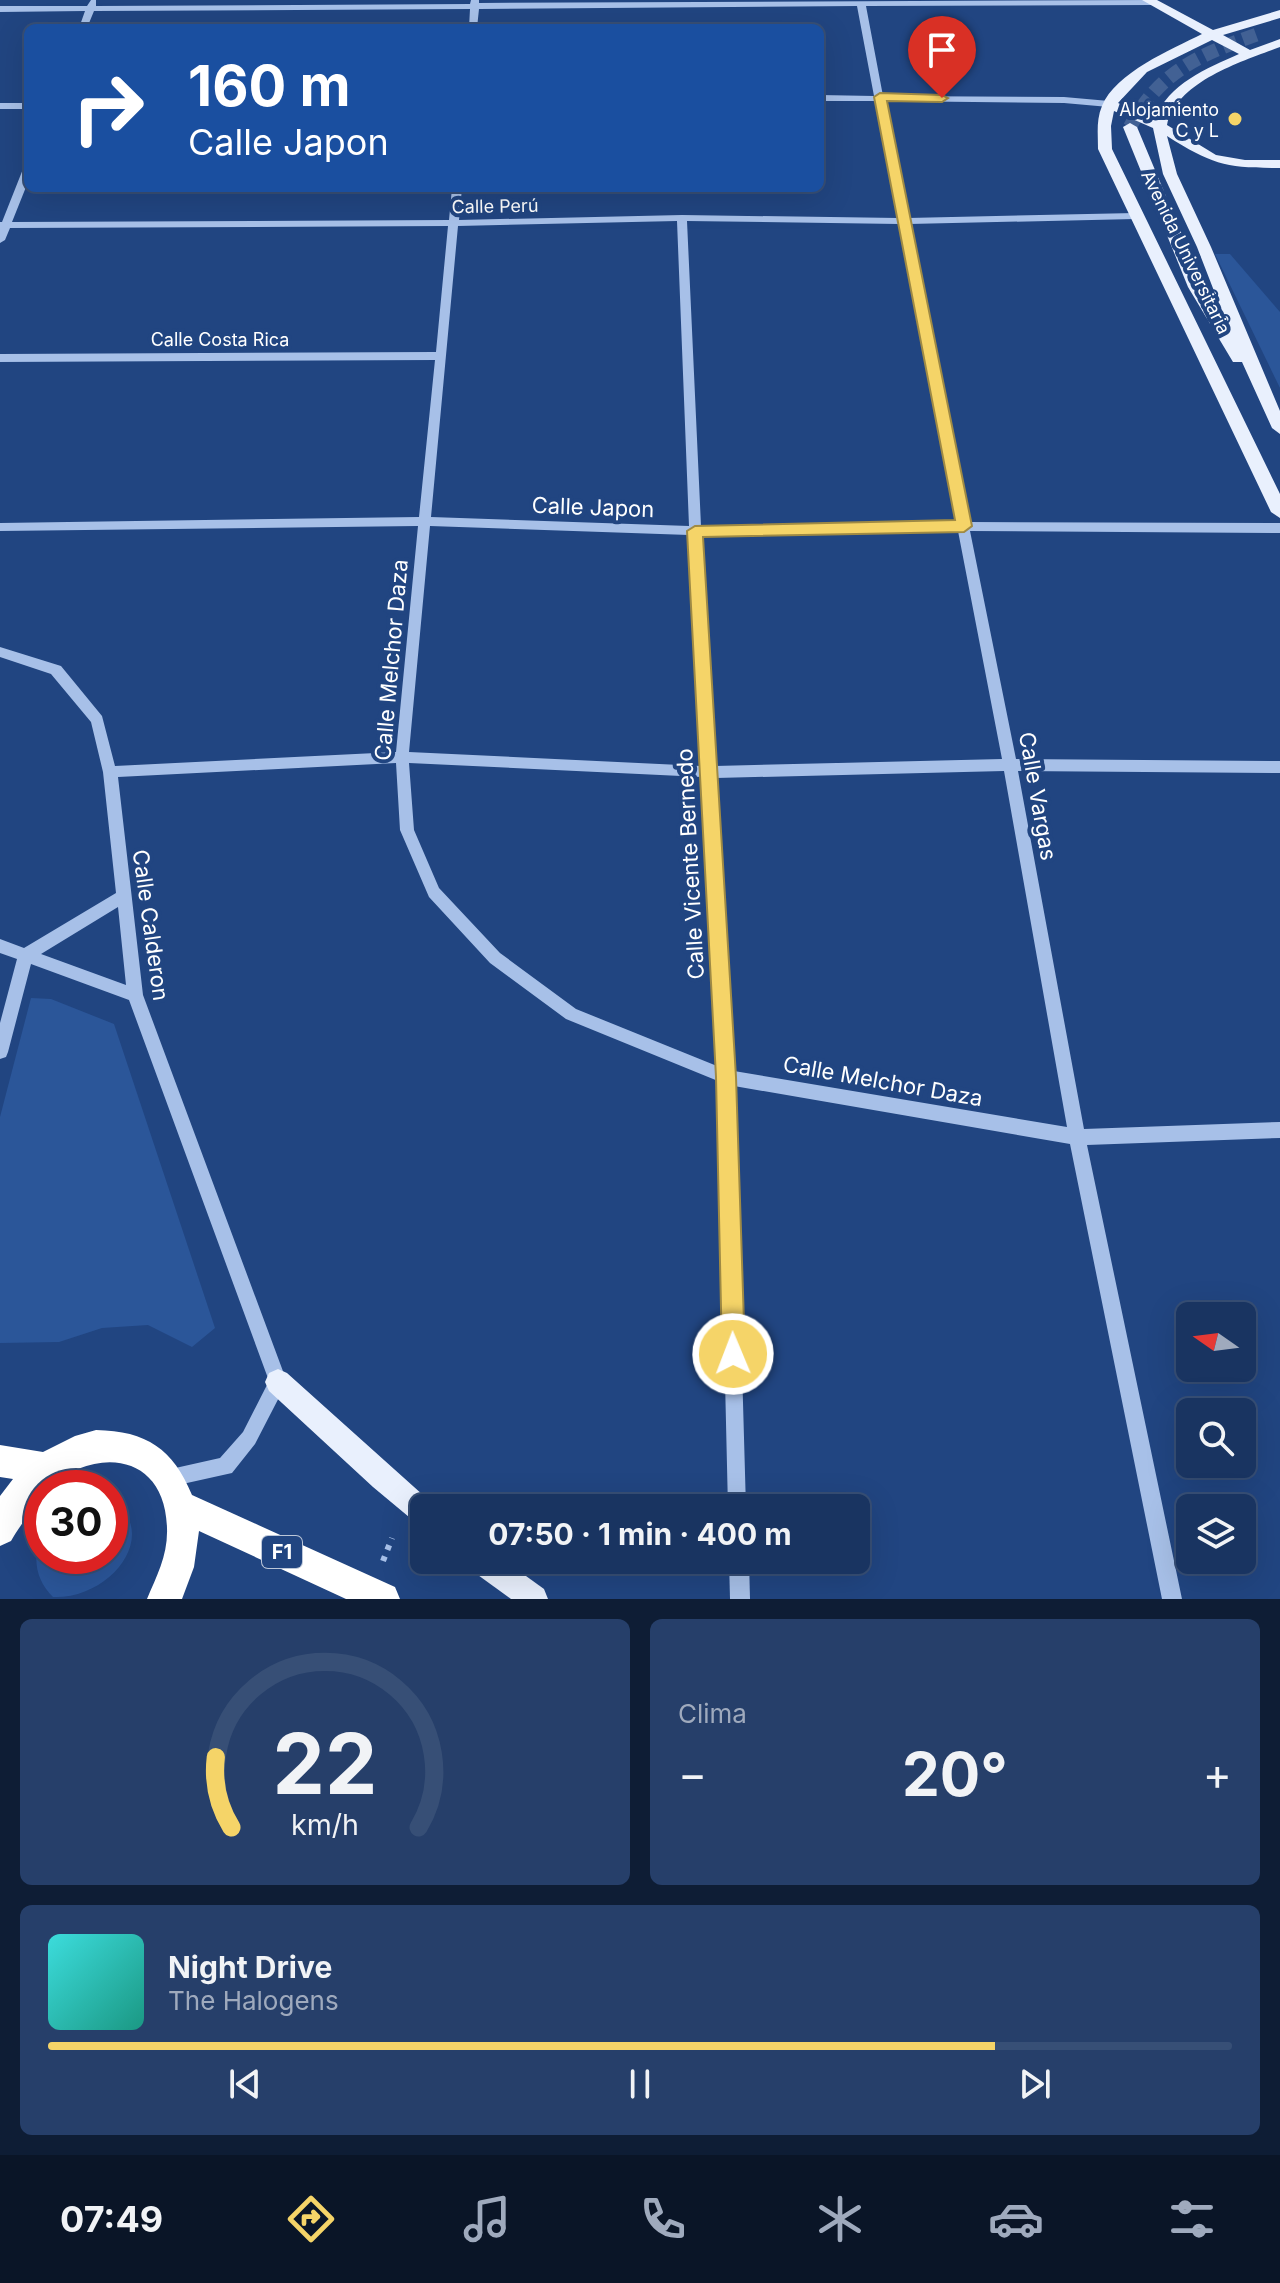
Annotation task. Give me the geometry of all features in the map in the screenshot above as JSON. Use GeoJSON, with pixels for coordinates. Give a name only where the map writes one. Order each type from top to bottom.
{"type":"FeatureCollection","features":[{"type":"Feature","properties":{"kind":"highway","name":"F1"},"geometry":{"type":"LineString","coordinates":[[0,1530],[23,1489],[45,1468],[72,1453],[100,1445],[128,1447],[151,1459],[175,1492],[383,1599]]}},
{"type":"Feature","properties":{"kind":"highway"},"geometry":{"type":"LineString","coordinates":[[0,1461],[45,1468]]}},
{"type":"Feature","properties":{"kind":"highway"},"geometry":{"type":"LineString","coordinates":[[164,1599],[179,1565],[184,1534],[175,1492]]}},
{"type":"Feature","properties":{"kind":"main road"},"geometry":{"type":"LineString","coordinates":[[1150,1],[1248,54]]}},
{"type":"Feature","properties":{"kind":"main road"},"geometry":{"type":"LineString","coordinates":[[1212,158],[1160,126],[1109,104],[1142,69],[1211,35],[1280,14]]}},
{"type":"Feature","properties":{"kind":"main road"},"geometry":{"type":"LineString","coordinates":[[1261,33],[1280,29]]}},
{"type":"Feature","properties":{"kind":"main road"},"geometry":{"type":"LineString","coordinates":[[1160,126],[1163,112],[1173,99],[1198,81],[1248,54],[1280,43]]}},
{"type":"Feature","properties":{"kind":"main road","name":"Avenida Universitaria"},"geometry":{"type":"LineString","coordinates":[[1109,104],[1104,126],[1105,149],[1280,512]]}},
{"type":"Feature","properties":{"kind":"main road","name":"Avenida Universitaria"},"geometry":{"type":"LineString","coordinates":[[1160,126],[1158,133],[1166,166],[1190,213],[1277,422]]}},
{"type":"Feature","properties":{"kind":"main road"},"geometry":{"type":"LineString","coordinates":[[1130,127],[1196,287],[1220,384]]}},
{"type":"Feature","properties":{"kind":"main road"},"geometry":{"type":"LineString","coordinates":[[1166,166],[1180,158],[1280,164]]}},
{"type":"Feature","properties":{"kind":"main road"},"geometry":{"type":"LineString","coordinates":[[1196,287],[1277,422]]}},
{"type":"Feature","properties":{"kind":"main road"},"geometry":{"type":"LineString","coordinates":[[278,1382],[410,1501]]}},
{"type":"Feature","properties":{"kind":"main road"},"geometry":{"type":"LineString","coordinates":[[500,1574],[534,1599]]}},
{"type":"Feature","properties":{"kind":"street","name":"Calle Vargas"},"geometry":{"type":"LineString","coordinates":[[861,1],[1010,765],[1077,1137],[1172,1599]]}},
{"type":"Feature","properties":{"kind":"street"},"geometry":{"type":"LineString","coordinates":[[0,9],[93,4],[1150,1]]}},
{"type":"Feature","properties":{"kind":"street"},"geometry":{"type":"LineString","coordinates":[[473,24],[475,3]]}},
{"type":"Feature","properties":{"kind":"street"},"geometry":{"type":"LineString","coordinates":[[85,24],[93,4]]}},
{"type":"Feature","properties":{"kind":"street"},"geometry":{"type":"LineString","coordinates":[[824,98],[1109,104]]}},
{"type":"Feature","properties":{"kind":"street"},"geometry":{"type":"LineString","coordinates":[[0,106],[24,106]]}},
{"type":"Feature","properties":{"kind":"street"},"geometry":{"type":"LineString","coordinates":[[0,240],[3,225],[24,178]]}},
{"type":"Feature","properties":{"kind":"street","name":"Calle Melchor Daza"},"geometry":{"type":"LineString","coordinates":[[457,192],[402,757],[407,830],[434,892],[495,958],[571,1014],[726,1077],[1077,1137],[1280,1130]]}},
{"type":"Feature","properties":{"kind":"street","name":"Calle Perú"},"geometry":{"type":"LineString","coordinates":[[3,225],[454,223],[682,218],[906,221],[1135,216]]}},
{"type":"Feature","properties":{"kind":"street","name":"Calle Vicente Bernedo"},"geometry":{"type":"LineString","coordinates":[[682,218],[695,531],[726,1077],[737,1494]]}},
{"type":"Feature","properties":{"kind":"street","name":"Calle Costa Rica"},"geometry":{"type":"LineString","coordinates":[[0,358],[441,356]]}},
{"type":"Feature","properties":{"kind":"street","name":"Calle Japon"},"geometry":{"type":"LineString","coordinates":[[0,527],[425,521],[695,531],[964,526],[1280,528]]}},
{"type":"Feature","properties":{"kind":"street","name":"Calle Calderon"},"geometry":{"type":"LineString","coordinates":[[0,652],[56,670],[97,720],[110,772],[135,995],[278,1382]]}},
{"type":"Feature","properties":{"kind":"street"},"geometry":{"type":"LineString","coordinates":[[110,772],[402,757],[709,772],[1010,765],[1280,767]]}},
{"type":"Feature","properties":{"kind":"street"},"geometry":{"type":"LineString","coordinates":[[0,1052],[26,955],[124,896]]}},
{"type":"Feature","properties":{"kind":"street"},"geometry":{"type":"LineString","coordinates":[[0,946],[135,995]]}},
{"type":"Feature","properties":{"kind":"street"},"geometry":{"type":"LineString","coordinates":[[175,1492],[225,1466],[249,1438],[278,1382]]}},
{"type":"Feature","properties":{"kind":"street"},"geometry":{"type":"LineString","coordinates":[[739,1574],[740,1599]]}},
{"type":"Feature","properties":{"kind":"shaded area"},"geometry":{"type":"Polygon","coordinates":[[[1215,254],[1230,254],[1280,312],[1280,388],[1215,254]]]}},
{"type":"Feature","properties":{"kind":"shaded area"},"geometry":{"type":"Polygon","coordinates":[[[31,998],[51,999],[114,1024],[215,1328],[192,1347],[148,1325],[102,1328],[59,1342],[0,1343],[0,1117],[31,998]]]}},
{"type":"Feature","properties":{"kind":"shaded area"},"geometry":{"type":"Polygon","coordinates":[[[128,1520],[131,1528],[128,1552],[128,1520]]]}},
{"type":"Feature","properties":{"kind":"shaded area"},"geometry":{"type":"Polygon","coordinates":[[[112,1574],[95,1587],[75,1595],[53,1597],[39,1575],[112,1574]]]}},
{"type":"Feature","properties":{"kind":"tunnel"},"geometry":{"type":"LineString","coordinates":[[1130,127],[1155,91],[1185,66],[1220,48],[1261,33]]}},
{"type":"Feature","properties":{"kind":"place","name":"Alojamiento C y L"},"geometry":{"type":"Point","coordinates":[1235,119]}},
{"type":"Feature","properties":{"kind":"route"},"geometry":{"type":"LineString","coordinates":[[733,1354],[726,1077],[695,531],[964,526],[880,97],[942,98]]}}]}
